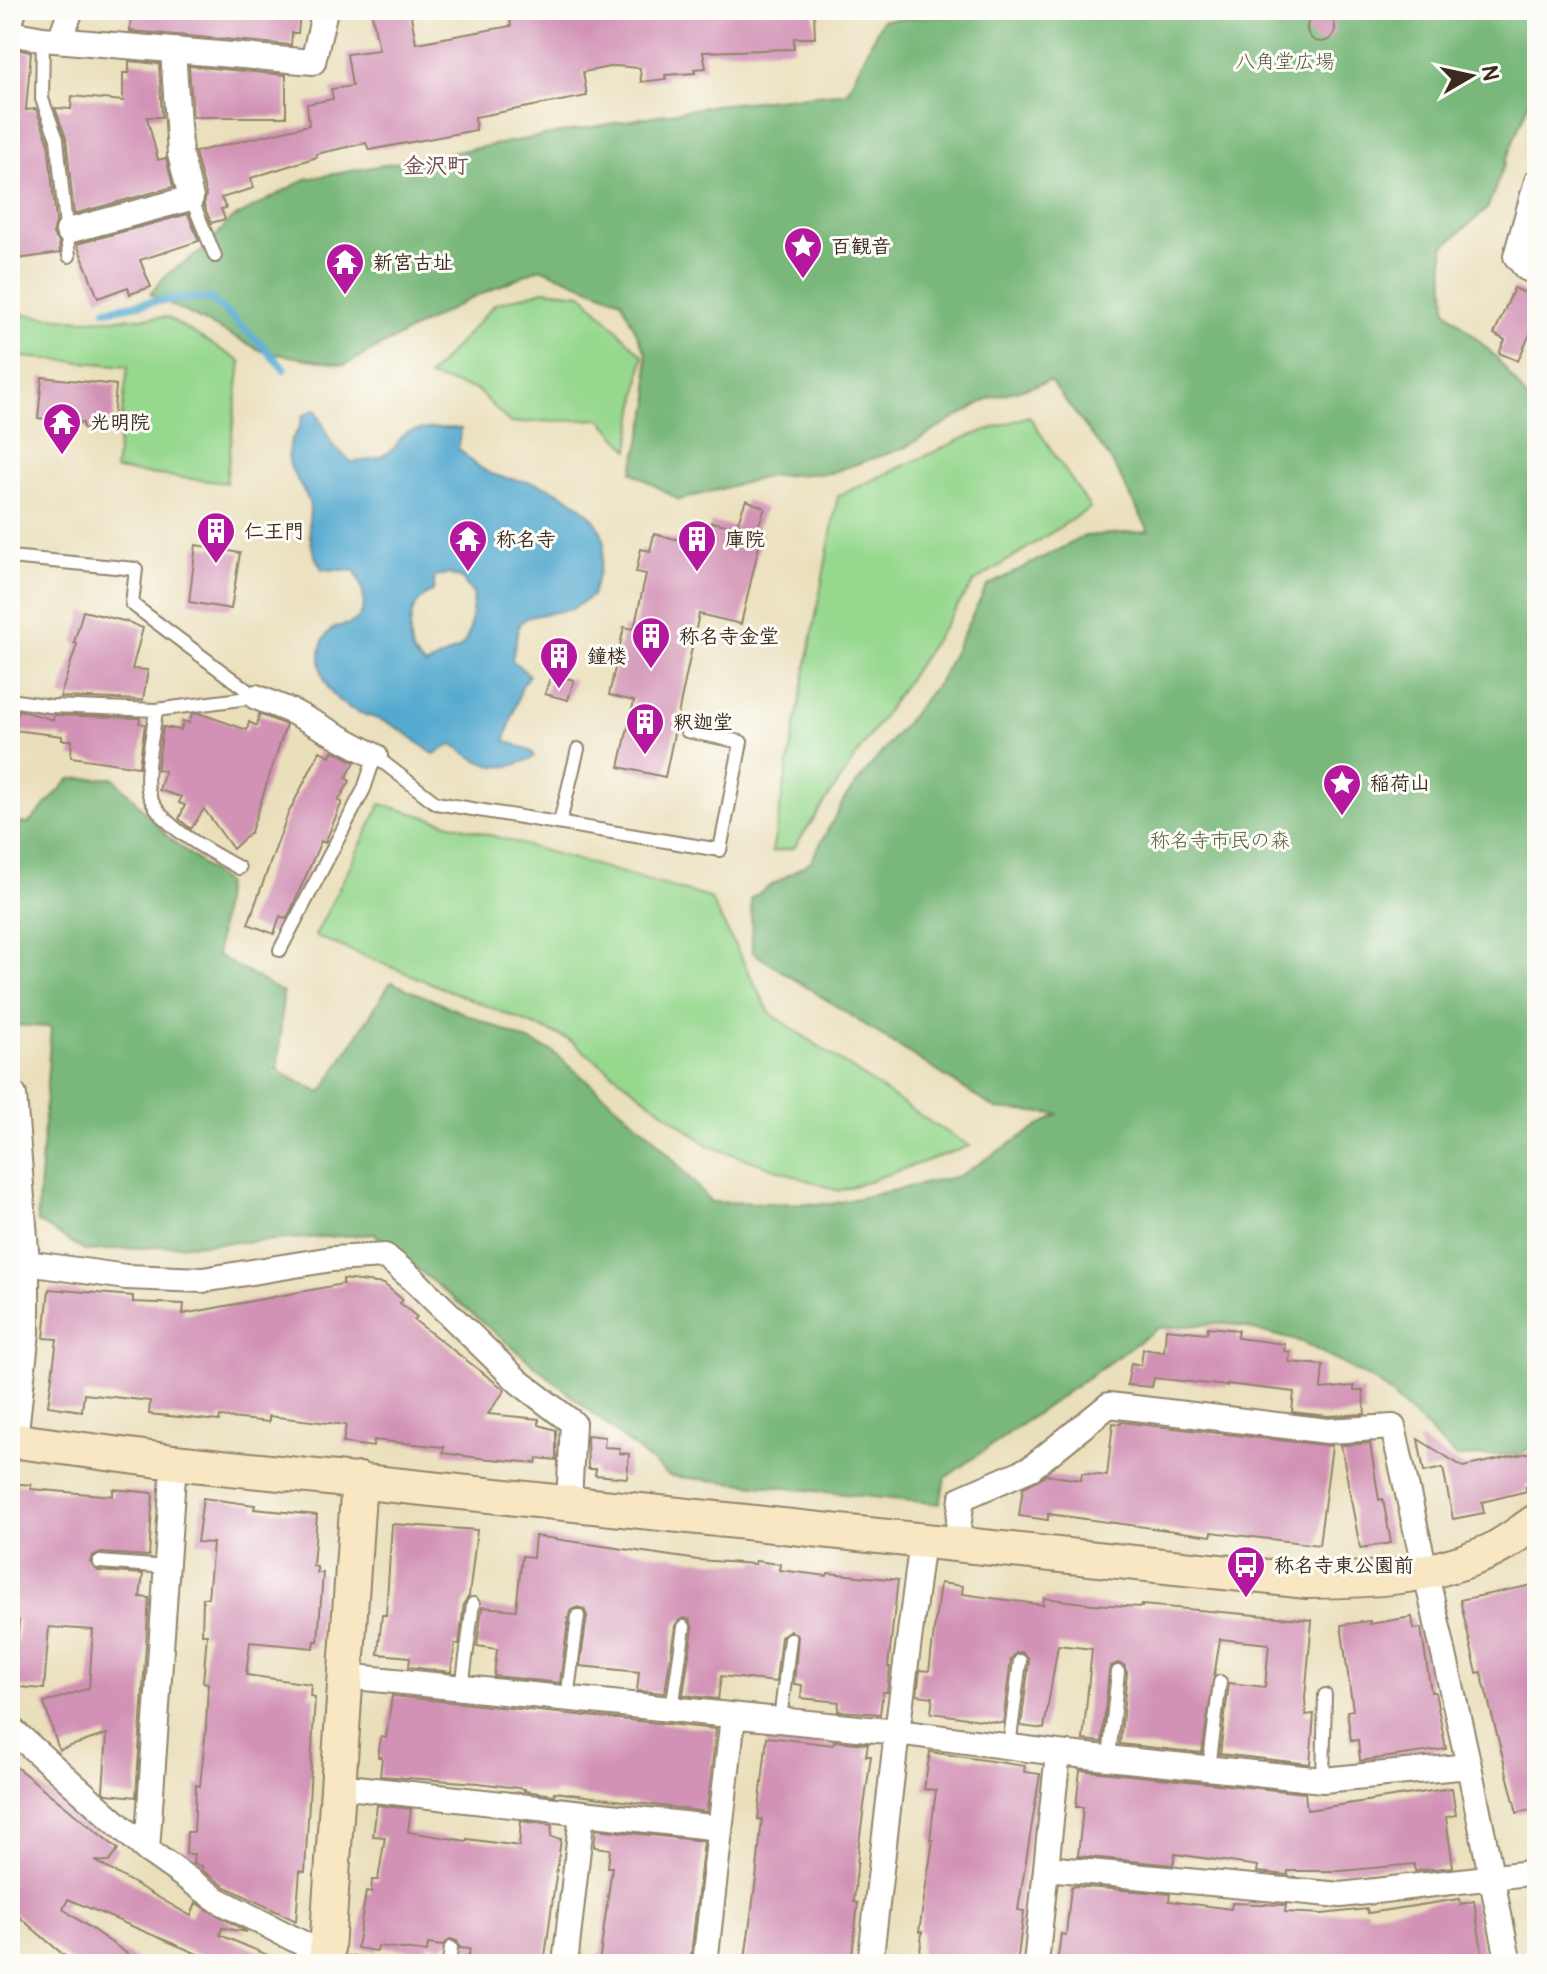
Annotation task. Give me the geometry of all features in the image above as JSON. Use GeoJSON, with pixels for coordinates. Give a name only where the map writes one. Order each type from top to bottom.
{"type":"FeatureCollection","features":[{"type":"Feature","properties":{"kind":"street"},"geometry":{"type":"LineString","coordinates":[[51,39],[71,10]]}},
{"type":"Feature","properties":{"kind":"street"},"geometry":{"type":"LineString","coordinates":[[15,26],[51,39],[313,62],[325,10]]}},
{"type":"Feature","properties":{"kind":"street"},"geometry":{"type":"LineString","coordinates":[[69,244],[191,198],[180,154],[173,50]]}},
{"type":"Feature","properties":{"kind":"street"},"geometry":{"type":"LineString","coordinates":[[1537,181],[1516,256],[1526,268],[1537,273]]}},
{"type":"Feature","properties":{"kind":"street"},"geometry":{"type":"LineString","coordinates":[[256,697],[293,712],[375,756]]}},
{"type":"Feature","properties":{"kind":"street"},"geometry":{"type":"LineString","coordinates":[[10,1094],[14,1095],[15,1161],[27,1263],[27,1332],[12,1440],[174,1462],[1307,1581],[1382,1580],[1426,1573],[1486,1553],[1537,1521]]}},
{"type":"Feature","properties":{"kind":"street"},"geometry":{"type":"LineString","coordinates":[[27,1263],[126,1277],[203,1280],[332,1259],[385,1256],[413,1279],[519,1382],[573,1423],[569,1502]]}},
{"type":"Feature","properties":{"kind":"street"},"geometry":{"type":"LineString","coordinates":[[870,1964],[897,1732],[939,1543],[962,1498],[1031,1468],[1109,1405],[1328,1431],[1393,1427],[1469,1766],[1509,1964]]}},
{"type":"Feature","properties":{"kind":"street"},"geometry":{"type":"LineString","coordinates":[[147,1850],[174,1462]]}},
{"type":"Feature","properties":{"kind":"street"},"geometry":{"type":"LineString","coordinates":[[10,1728],[147,1850],[218,1900],[334,1961],[338,1786],[359,1480]]}},
{"type":"Feature","properties":{"kind":"street"},"geometry":{"type":"LineString","coordinates":[[345,1676],[897,1732],[1058,1753],[1323,1780],[1469,1766]]}},
{"type":"Feature","properties":{"kind":"street"},"geometry":{"type":"LineString","coordinates":[[705,1964],[733,1716]]}},
{"type":"Feature","properties":{"kind":"street"},"geometry":{"type":"LineString","coordinates":[[1036,1964],[1058,1753]]}},
{"type":"Feature","properties":{"kind":"street"},"geometry":{"type":"LineString","coordinates":[[338,1786],[720,1828]]}},
{"type":"Feature","properties":{"kind":"street"},"geometry":{"type":"LineString","coordinates":[[565,1964],[582,1814]]}},
{"type":"Feature","properties":{"kind":"street"},"geometry":{"type":"LineString","coordinates":[[1046,1868],[1341,1895],[1492,1880],[1537,1872]]}},
{"type":"Feature","properties":{"kind":"lane"},"geometry":{"type":"LineString","coordinates":[[51,39],[42,99],[57,139],[69,244]]}},
{"type":"Feature","properties":{"kind":"lane"},"geometry":{"type":"LineString","coordinates":[[191,198],[215,256]]}},
{"type":"Feature","properties":{"kind":"lane"},"geometry":{"type":"LineString","coordinates":[[10,557],[136,569],[132,604],[256,697]]}},
{"type":"Feature","properties":{"kind":"lane"},"geometry":{"type":"LineString","coordinates":[[10,700],[50,706],[156,710],[256,697]]}},
{"type":"Feature","properties":{"kind":"lane"},"geometry":{"type":"LineString","coordinates":[[156,710],[147,787],[155,810],[194,841],[239,868]]}},
{"type":"Feature","properties":{"kind":"lane"},"geometry":{"type":"LineString","coordinates":[[280,950],[364,789],[375,756],[436,803],[720,850],[741,742],[687,731]]}},
{"type":"Feature","properties":{"kind":"lane"},"geometry":{"type":"LineString","coordinates":[[560,822],[578,749]]}},
{"type":"Feature","properties":{"kind":"lane"},"geometry":{"type":"LineString","coordinates":[[99,1562],[167,1567]]}},
{"type":"Feature","properties":{"kind":"lane"},"geometry":{"type":"LineString","coordinates":[[462,1688],[473,1604]]}},
{"type":"Feature","properties":{"kind":"lane"},"geometry":{"type":"LineString","coordinates":[[567,1699],[578,1616]]}},
{"type":"Feature","properties":{"kind":"lane"},"geometry":{"type":"LineString","coordinates":[[672,1709],[684,1627]]}},
{"type":"Feature","properties":{"kind":"lane"},"geometry":{"type":"LineString","coordinates":[[780,1720],[790,1639]]}},
{"type":"Feature","properties":{"kind":"lane"},"geometry":{"type":"LineString","coordinates":[[1009,1747],[1020,1661]]}},
{"type":"Feature","properties":{"kind":"lane"},"geometry":{"type":"LineString","coordinates":[[1109,1758],[1118,1672]]}},
{"type":"Feature","properties":{"kind":"lane"},"geometry":{"type":"LineString","coordinates":[[1209,1768],[1220,1682]]}},
{"type":"Feature","properties":{"kind":"lane"},"geometry":{"type":"LineString","coordinates":[[1323,1780],[1325,1695]]}},
{"type":"Feature","properties":{"kind":"lane"},"geometry":{"type":"LineString","coordinates":[[449,1964],[451,1948]]}},
{"type":"Feature","properties":{"kind":"green space","name":"称名寺市民の森"},"geometry":{"type":"Polygon","coordinates":[[[986,10],[1537,10],[1537,81],[1487,209],[1443,247],[1446,310],[1497,358],[1537,412],[1537,1443],[1520,1454],[1456,1457],[1380,1384],[1302,1342],[1227,1323],[1158,1328],[945,1478],[940,1504],[669,1476],[375,1234],[85,1251],[37,1221],[51,1027],[10,1025],[10,821],[28,824],[70,779],[114,778],[167,836],[225,883],[217,955],[283,993],[278,1071],[321,1093],[391,982],[552,1051],[652,1136],[711,1202],[831,1204],[959,1176],[1058,1114],[996,1109],[752,952],[751,898],[811,861],[845,798],[940,680],[987,586],[1085,536],[1149,531],[1111,460],[1050,381],[990,398],[904,448],[830,473],[770,476],[679,500],[632,472],[650,403],[646,353],[621,300],[540,268],[466,301],[345,365],[264,352],[150,294],[166,275],[205,249],[230,220],[306,179],[714,105],[847,92],[882,20],[981,14],[986,10]]]}},
{"type":"Feature","properties":{"kind":"green space"},"geometry":{"type":"Polygon","coordinates":[[[544,290],[582,294],[643,356],[629,450],[601,419],[510,423],[477,390],[428,377],[495,304],[544,290]]]}},
{"type":"Feature","properties":{"kind":"green space"},"geometry":{"type":"Polygon","coordinates":[[[10,313],[80,320],[167,317],[241,362],[226,483],[115,470],[128,366],[10,356],[10,313]]]}},
{"type":"Feature","properties":{"kind":"green space"},"geometry":{"type":"Polygon","coordinates":[[[1029,416],[1090,508],[974,582],[794,848],[772,852],[838,496],[964,438],[1029,416]]]}},
{"type":"Feature","properties":{"kind":"green space"},"geometry":{"type":"Polygon","coordinates":[[[381,804],[710,898],[770,1013],[970,1146],[839,1191],[709,1146],[568,1039],[315,936],[381,804]]]}},
{"type":"Feature","properties":{"kind":"water"},"geometry":{"type":"Polygon","coordinates":[[[316,409],[331,443],[351,462],[383,456],[409,432],[432,428],[461,429],[458,448],[478,466],[496,476],[535,483],[557,491],[580,506],[597,524],[604,547],[592,596],[572,609],[528,617],[519,624],[512,660],[529,675],[522,686],[505,740],[532,752],[534,757],[502,767],[482,763],[453,744],[434,754],[399,729],[352,709],[333,695],[321,669],[323,642],[331,629],[356,620],[361,614],[364,600],[355,571],[322,569],[313,552],[309,502],[291,468],[288,452],[302,416],[316,409]],[[449,574],[435,576],[433,591],[413,610],[411,645],[416,658],[426,666],[461,647],[468,636],[474,596],[462,579],[449,574]]]}},
{"type":"Feature","properties":{"kind":"building"},"geometry":{"type":"Polygon","coordinates":[[[131,10],[255,10],[300,14],[298,33],[292,33],[291,45],[130,31],[131,10]]]}},
{"type":"Feature","properties":{"kind":"building"},"geometry":{"type":"Polygon","coordinates":[[[371,10],[410,10],[416,43],[511,26],[508,10],[574,10],[575,16],[611,10],[652,10],[652,17],[702,10],[814,10],[815,38],[794,38],[794,49],[703,52],[706,68],[694,69],[695,73],[665,75],[666,79],[641,82],[640,68],[615,66],[583,72],[587,96],[475,117],[476,130],[369,150],[366,143],[316,154],[317,157],[251,178],[254,188],[221,198],[226,208],[221,209],[225,219],[211,223],[204,205],[206,194],[195,152],[309,125],[307,104],[333,99],[331,89],[352,86],[347,54],[379,50],[371,10]]]}},
{"type":"Feature","properties":{"kind":"building"},"geometry":{"type":"Polygon","coordinates":[[[1321,14],[1331,18],[1335,28],[1331,38],[1321,42],[1311,38],[1307,28],[1311,18],[1321,14]]]}},
{"type":"Feature","properties":{"kind":"building"},"geometry":{"type":"Polygon","coordinates":[[[10,48],[31,52],[26,110],[36,109],[48,141],[56,222],[53,234],[59,242],[60,253],[10,260],[10,162],[15,162],[10,130],[15,129],[13,119],[10,119],[10,48]]]}},
{"type":"Feature","properties":{"kind":"building"},"geometry":{"type":"Polygon","coordinates":[[[129,61],[159,64],[162,117],[147,117],[158,160],[166,158],[173,187],[74,214],[66,138],[55,108],[71,109],[72,96],[123,101],[123,73],[129,73],[129,61]]]}},
{"type":"Feature","properties":{"kind":"building"},"geometry":{"type":"Polygon","coordinates":[[[189,66],[286,75],[286,117],[193,117],[189,66]]]}},
{"type":"Feature","properties":{"kind":"building"},"geometry":{"type":"Polygon","coordinates":[[[188,214],[199,241],[140,260],[151,287],[130,294],[128,287],[98,298],[77,244],[188,214]]]}},
{"type":"Feature","properties":{"kind":"building"},"geometry":{"type":"Polygon","coordinates":[[[1514,288],[1532,296],[1528,305],[1537,309],[1537,318],[1518,361],[1499,353],[1505,340],[1494,334],[1514,288]]]}},
{"type":"Feature","properties":{"kind":"building"},"geometry":{"type":"Polygon","coordinates":[[[42,377],[116,385],[112,431],[83,428],[83,423],[38,418],[42,377]]]}},
{"type":"Feature","properties":{"kind":"building"},"geometry":{"type":"Polygon","coordinates":[[[746,500],[765,508],[756,532],[762,533],[741,624],[699,614],[665,777],[619,767],[634,701],[609,695],[624,627],[634,629],[646,574],[636,572],[641,549],[650,551],[654,534],[706,546],[711,522],[736,527],[746,500]]]}},
{"type":"Feature","properties":{"kind":"building","name":"仁王門"},"geometry":{"type":"Polygon","coordinates":[[[196,545],[240,553],[231,609],[189,602],[196,545]]]}},
{"type":"Feature","properties":{"kind":"building"},"geometry":{"type":"Polygon","coordinates":[[[83,611],[143,628],[132,669],[148,670],[143,700],[60,697],[77,644],[74,643],[83,611]]]}},
{"type":"Feature","properties":{"kind":"building","name":"鐘楼"},"geometry":{"type":"Polygon","coordinates":[[[551,674],[574,680],[568,700],[545,694],[551,674]]]}},
{"type":"Feature","properties":{"kind":"building"},"geometry":{"type":"Polygon","coordinates":[[[19,710],[53,720],[54,715],[140,718],[139,723],[145,724],[139,767],[71,757],[72,740],[13,730],[19,710]]]}},
{"type":"Feature","properties":{"kind":"building"},"geometry":{"type":"Polygon","coordinates":[[[199,713],[247,730],[249,722],[257,726],[259,714],[286,725],[251,832],[233,849],[204,809],[191,829],[179,819],[185,805],[179,803],[181,797],[159,790],[165,771],[157,770],[163,727],[181,730],[183,721],[189,723],[192,714],[199,713]]]}},
{"type":"Feature","properties":{"kind":"building"},"geometry":{"type":"Polygon","coordinates":[[[333,750],[355,762],[346,778],[350,781],[338,801],[342,802],[325,843],[321,841],[291,910],[286,919],[280,916],[274,934],[248,924],[288,814],[320,751],[330,756],[333,750]]]}},
{"type":"Feature","properties":{"kind":"building"},"geometry":{"type":"Polygon","coordinates":[[[343,1279],[384,1284],[403,1300],[400,1303],[417,1317],[414,1320],[505,1390],[488,1414],[539,1419],[539,1425],[556,1430],[556,1460],[537,1458],[536,1463],[480,1458],[443,1453],[444,1447],[374,1440],[373,1447],[343,1443],[346,1425],[269,1416],[269,1422],[149,1414],[150,1401],[84,1394],[82,1411],[48,1406],[57,1339],[44,1338],[49,1289],[133,1296],[133,1302],[184,1304],[183,1314],[343,1284],[343,1279]]]}},
{"type":"Feature","properties":{"kind":"building"},"geometry":{"type":"Polygon","coordinates":[[[1208,1327],[1238,1330],[1237,1338],[1285,1344],[1284,1351],[1290,1352],[1289,1362],[1323,1365],[1321,1389],[1354,1386],[1354,1391],[1363,1391],[1365,1414],[1328,1416],[1292,1412],[1294,1392],[1154,1378],[1152,1387],[1127,1385],[1131,1363],[1141,1365],[1143,1349],[1164,1352],[1166,1329],[1207,1333],[1208,1327]]]}},
{"type":"Feature","properties":{"kind":"building"},"geometry":{"type":"Polygon","coordinates":[[[1113,1423],[1332,1446],[1319,1545],[1212,1532],[1211,1536],[1048,1514],[1048,1520],[1019,1516],[1023,1488],[1046,1475],[1081,1480],[1082,1473],[1107,1476],[1113,1423]]]}},
{"type":"Feature","properties":{"kind":"building"},"geometry":{"type":"Polygon","coordinates":[[[587,1435],[605,1437],[604,1447],[620,1448],[619,1453],[629,1454],[627,1478],[595,1475],[596,1469],[588,1469],[587,1435]]]}},
{"type":"Feature","properties":{"kind":"building"},"geometry":{"type":"Polygon","coordinates":[[[1418,1439],[1463,1467],[1537,1451],[1537,1482],[1525,1486],[1527,1491],[1482,1502],[1484,1513],[1453,1519],[1443,1468],[1424,1472],[1418,1439]]]}},
{"type":"Feature","properties":{"kind":"building"},"geometry":{"type":"Polygon","coordinates":[[[1370,1443],[1379,1500],[1383,1499],[1391,1543],[1360,1548],[1341,1445],[1370,1443]]]}},
{"type":"Feature","properties":{"kind":"building"},"geometry":{"type":"Polygon","coordinates":[[[10,1483],[31,1485],[31,1489],[113,1496],[113,1489],[153,1493],[149,1556],[99,1553],[92,1556],[90,1562],[98,1571],[143,1574],[140,1597],[149,1598],[136,1797],[103,1791],[107,1734],[59,1750],[44,1703],[89,1688],[93,1630],[49,1627],[44,1689],[19,1687],[19,1682],[14,1681],[19,1621],[10,1620],[10,1483]]]}},
{"type":"Feature","properties":{"kind":"building"},"geometry":{"type":"Polygon","coordinates":[[[203,1498],[255,1505],[254,1509],[317,1515],[313,1566],[317,1567],[317,1573],[323,1573],[318,1641],[315,1641],[314,1648],[250,1642],[246,1675],[311,1684],[310,1696],[315,1697],[305,1872],[300,1871],[296,1921],[226,1887],[202,1870],[202,1866],[193,1864],[194,1854],[186,1854],[187,1832],[194,1832],[196,1785],[200,1786],[206,1728],[208,1683],[203,1682],[207,1634],[202,1634],[203,1598],[208,1598],[213,1543],[197,1542],[203,1498]]]}},
{"type":"Feature","properties":{"kind":"building"},"geometry":{"type":"Polygon","coordinates":[[[392,1524],[477,1530],[469,1596],[464,1603],[459,1644],[455,1644],[451,1672],[409,1667],[410,1657],[378,1654],[382,1615],[386,1615],[392,1524]]]}},
{"type":"Feature","properties":{"kind":"building"},"geometry":{"type":"Polygon","coordinates":[[[535,1536],[698,1560],[780,1564],[779,1570],[827,1576],[828,1573],[898,1580],[887,1692],[883,1692],[880,1714],[838,1711],[839,1702],[801,1698],[802,1685],[794,1684],[798,1636],[790,1630],[781,1637],[776,1682],[721,1676],[718,1699],[683,1695],[693,1628],[690,1620],[685,1618],[675,1626],[665,1693],[637,1691],[639,1672],[580,1666],[587,1616],[584,1609],[578,1607],[571,1610],[569,1615],[560,1683],[494,1676],[497,1649],[477,1646],[482,1607],[516,1610],[522,1556],[533,1557],[535,1536]]]}},
{"type":"Feature","properties":{"kind":"building"},"geometry":{"type":"Polygon","coordinates":[[[940,1583],[963,1586],[962,1594],[1043,1605],[1044,1598],[1312,1620],[1305,1698],[1306,1715],[1314,1714],[1310,1764],[1220,1754],[1229,1683],[1265,1687],[1269,1644],[1220,1639],[1202,1753],[1120,1744],[1127,1673],[1124,1665],[1118,1663],[1111,1666],[1109,1671],[1102,1742],[1083,1740],[1092,1649],[1058,1645],[1044,1729],[1021,1726],[1029,1662],[1022,1652],[1011,1659],[1003,1723],[931,1713],[933,1697],[917,1695],[920,1670],[929,1671],[940,1583]]]}},
{"type":"Feature","properties":{"kind":"building"},"geometry":{"type":"Polygon","coordinates":[[[1537,1584],[1537,1661],[1533,1662],[1537,1682],[1537,1808],[1517,1813],[1481,1672],[1477,1673],[1460,1600],[1537,1584]]]}},
{"type":"Feature","properties":{"kind":"building"},"geometry":{"type":"Polygon","coordinates":[[[1412,1617],[1414,1629],[1421,1628],[1431,1692],[1435,1692],[1446,1749],[1360,1761],[1358,1740],[1351,1741],[1347,1711],[1353,1710],[1341,1625],[1412,1617]]]}},
{"type":"Feature","properties":{"kind":"building"},"geometry":{"type":"Polygon","coordinates":[[[392,1696],[716,1729],[707,1812],[554,1792],[554,1795],[479,1783],[380,1776],[382,1757],[378,1757],[381,1737],[386,1738],[392,1696]]]}},
{"type":"Feature","properties":{"kind":"building"},"geometry":{"type":"Polygon","coordinates":[[[767,1737],[833,1745],[834,1741],[868,1744],[866,1756],[871,1756],[859,1843],[854,1902],[858,1903],[851,1964],[779,1964],[745,1959],[762,1819],[758,1819],[767,1737]]]}},
{"type":"Feature","properties":{"kind":"building"},"geometry":{"type":"Polygon","coordinates":[[[930,1752],[1025,1766],[1024,1772],[1040,1774],[1018,1910],[1024,1911],[1017,1964],[919,1964],[922,1932],[919,1932],[933,1840],[930,1840],[936,1790],[924,1789],[930,1752]]]}},
{"type":"Feature","properties":{"kind":"building"},"geometry":{"type":"Polygon","coordinates":[[[10,1762],[118,1849],[109,1862],[95,1861],[191,1916],[196,1903],[247,1932],[222,1928],[220,1935],[289,1964],[221,1964],[68,1899],[63,1909],[142,1964],[74,1964],[10,1909],[10,1762]]]}},
{"type":"Feature","properties":{"kind":"building"},"geometry":{"type":"Polygon","coordinates":[[[1080,1770],[1305,1793],[1307,1810],[1452,1788],[1456,1815],[1446,1817],[1453,1867],[1415,1871],[1414,1864],[1341,1871],[1288,1871],[1288,1875],[1257,1872],[1258,1866],[1175,1854],[1173,1865],[1078,1856],[1083,1807],[1076,1807],[1080,1770]]]}},
{"type":"Feature","properties":{"kind":"building"},"geometry":{"type":"Polygon","coordinates":[[[377,1805],[411,1809],[408,1832],[467,1841],[519,1846],[521,1821],[552,1825],[551,1837],[561,1839],[544,1964],[467,1964],[470,1949],[460,1948],[457,1941],[451,1939],[442,1946],[428,1944],[427,1952],[378,1946],[377,1951],[357,1948],[366,1892],[371,1893],[372,1880],[378,1880],[385,1837],[373,1836],[377,1805]]]}},
{"type":"Feature","properties":{"kind":"building"},"geometry":{"type":"Polygon","coordinates":[[[596,1829],[704,1841],[690,1964],[599,1964],[612,1867],[608,1867],[610,1849],[594,1847],[596,1829]]]}},
{"type":"Feature","properties":{"kind":"building"},"geometry":{"type":"Polygon","coordinates":[[[1071,1887],[1170,1894],[1169,1901],[1231,1909],[1232,1903],[1286,1905],[1285,1912],[1322,1914],[1367,1909],[1368,1913],[1460,1899],[1461,1904],[1474,1901],[1484,1964],[1057,1964],[1061,1934],[1066,1935],[1071,1887]]]}},
{"type":"Feature","properties":{"kind":"waterway"},"geometry":{"type":"LineString","coordinates":[[106,310],[156,301],[211,299],[284,369]]}},
{"type":"Feature","properties":{"kind":"place","name":"百観音"},"geometry":{"type":"Point","coordinates":[803,280]}},
{"type":"Feature","properties":{"kind":"place","name":"新宮古址"},"geometry":{"type":"Point","coordinates":[345,296]}},
{"type":"Feature","properties":{"kind":"place","name":"光明院"},"geometry":{"type":"Point","coordinates":[62,456]}},
{"type":"Feature","properties":{"kind":"place","name":"仁王門"},"geometry":{"type":"Point","coordinates":[216,565]}},
{"type":"Feature","properties":{"kind":"place","name":"称名寺"},"geometry":{"type":"Point","coordinates":[468,573]}},
{"type":"Feature","properties":{"kind":"place","name":"庫院"},"geometry":{"type":"Point","coordinates":[697,573]}},
{"type":"Feature","properties":{"kind":"place","name":"称名寺金堂"},"geometry":{"type":"Point","coordinates":[651,670]}},
{"type":"Feature","properties":{"kind":"place","name":"鐘楼"},"geometry":{"type":"Point","coordinates":[559,690]}},
{"type":"Feature","properties":{"kind":"place","name":"釈迦堂"},"geometry":{"type":"Point","coordinates":[645,756]}},
{"type":"Feature","properties":{"kind":"place","name":"稲荷山"},"geometry":{"type":"Point","coordinates":[1342,817]}},
{"type":"Feature","properties":{"kind":"place","name":"称名寺東公園前"},"geometry":{"type":"Point","coordinates":[1246,1599]}},
{"type":"Feature","properties":{"kind":"district","name":"金沢町"},"geometry":{"type":"Point","coordinates":[436,166]}},
{"type":"Feature","properties":{"kind":"park label","name":"八角堂広場"},"geometry":{"type":"Point","coordinates":[1285,61]}}]}
